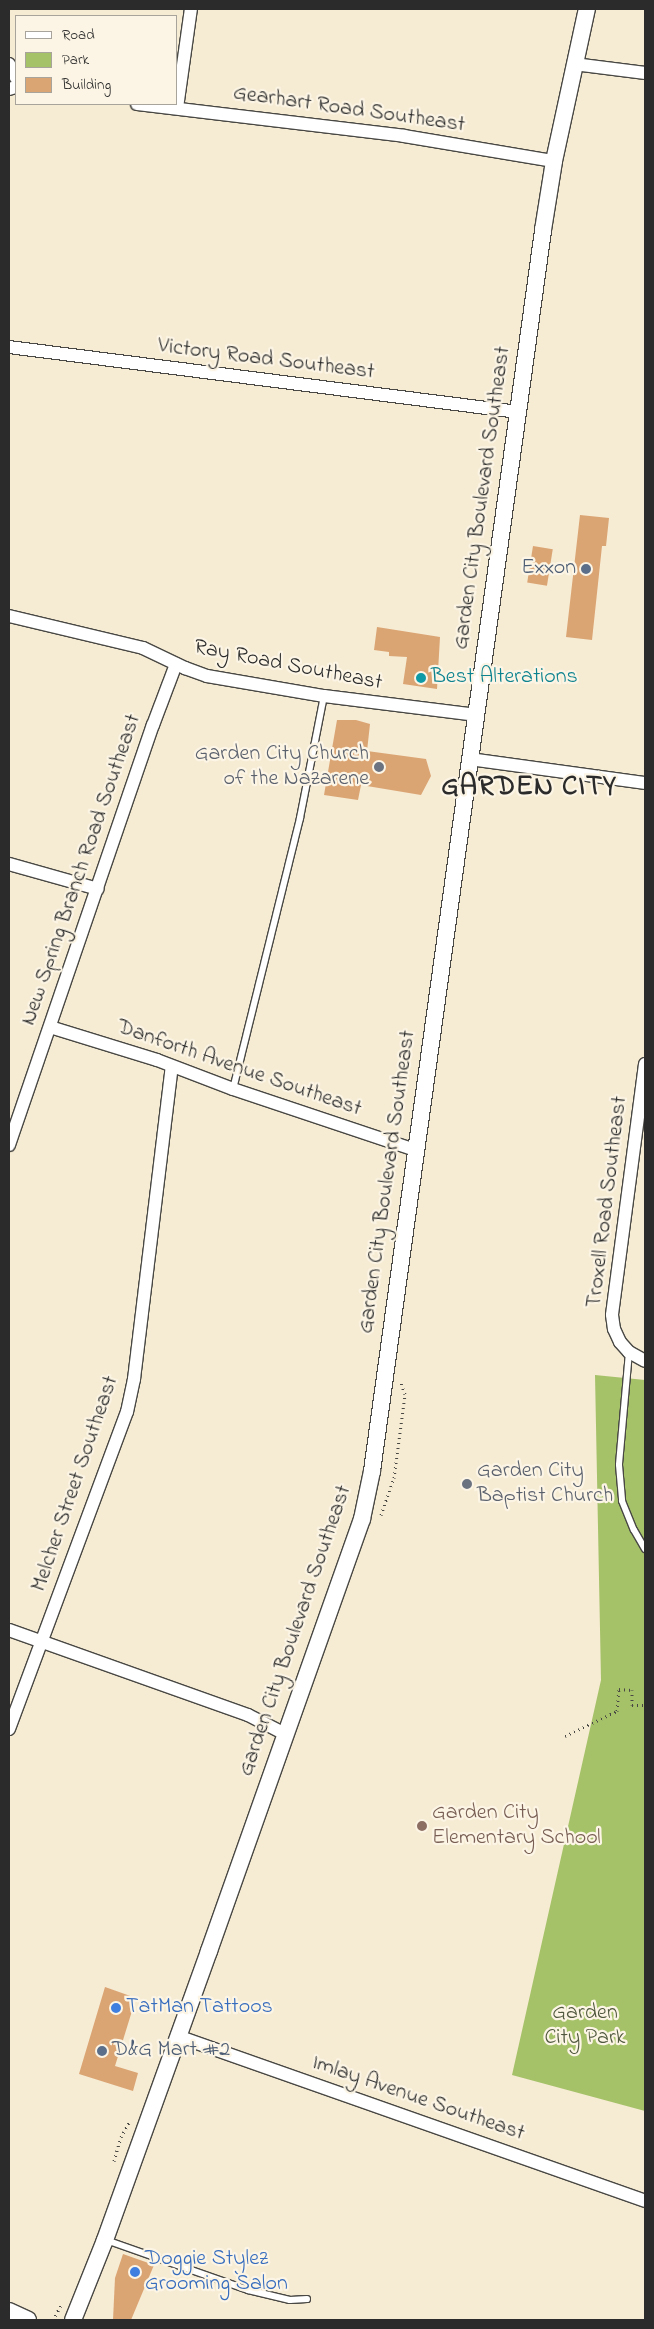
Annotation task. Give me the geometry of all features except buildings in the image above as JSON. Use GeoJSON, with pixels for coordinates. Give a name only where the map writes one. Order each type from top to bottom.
{"type":"FeatureCollection","features":[{"type":"Feature","properties":{"kind":"street"},"geometry":{"type":"LineString","coordinates":[[178,101],[191,9]]}},
{"type":"Feature","properties":{"kind":"street","name":"Garden City Boulevard Southeast"},"geometry":{"type":"LineString","coordinates":[[72,2320],[105,2240],[362,1519],[372,1471],[414,1150],[554,161],[586,9]]}},
{"type":"Feature","properties":{"kind":"street"},"geometry":{"type":"LineString","coordinates":[[9,64],[15,76]]}},
{"type":"Feature","properties":{"kind":"street"},"geometry":{"type":"LineString","coordinates":[[574,64],[645,73]]}},
{"type":"Feature","properties":{"kind":"street","name":"Gearhart Road Southeast"},"geometry":{"type":"LineString","coordinates":[[147,105],[404,136],[554,161]]}},
{"type":"Feature","properties":{"kind":"street","name":"Victory Road Southeast"},"geometry":{"type":"LineString","coordinates":[[9,347],[518,412]]}},
{"type":"Feature","properties":{"kind":"street","name":"Ray Road Southeast"},"geometry":{"type":"LineString","coordinates":[[9,616],[142,648],[208,676],[324,696],[476,715]]}},
{"type":"Feature","properties":{"kind":"street","name":"New Spring Branch Road Southeast"},"geometry":{"type":"LineString","coordinates":[[9,1146],[153,725],[176,664]]}},
{"type":"Feature","properties":{"kind":"street"},"geometry":{"type":"LineString","coordinates":[[470,759],[645,783]]}},
{"type":"Feature","properties":{"kind":"street"},"geometry":{"type":"LineString","coordinates":[[9,864],[98,889]]}},
{"type":"Feature","properties":{"kind":"street","name":"Danforth Avenue Southeast"},"geometry":{"type":"LineString","coordinates":[[50,1027],[172,1066],[233,1089],[414,1150]]}},
{"type":"Feature","properties":{"kind":"street","name":"Troxell Road Southeast"},"geometry":{"type":"LineString","coordinates":[[645,1064],[612,1315],[614,1329],[620,1342],[629,1352],[645,1361]]}},
{"type":"Feature","properties":{"kind":"street","name":"Melcher Street Southeast"},"geometry":{"type":"LineString","coordinates":[[9,1729],[126,1412],[134,1379],[172,1066]]}},
{"type":"Feature","properties":{"kind":"street"},"geometry":{"type":"LineString","coordinates":[[9,1630],[248,1715],[285,1734]]}},
{"type":"Feature","properties":{"kind":"street","name":"Imlay Avenue Southeast"},"geometry":{"type":"LineString","coordinates":[[177,2036],[645,2201]]}},
{"type":"Feature","properties":{"kind":"street"},"geometry":{"type":"LineString","coordinates":[[9,2310],[28,2320]]}},
{"type":"Feature","properties":{"kind":"lane"},"geometry":{"type":"LineString","coordinates":[[233,1089],[300,818],[324,696]]}},
{"type":"Feature","properties":{"kind":"lane"},"geometry":{"type":"LineString","coordinates":[[629,1352],[619,1465],[622,1501],[634,1530],[645,1549]]}},
{"type":"Feature","properties":{"kind":"lane"},"geometry":{"type":"LineString","coordinates":[[105,2240],[248,2290],[290,2300],[307,2299]]}},
{"type":"Feature","properties":{"kind":"path"},"geometry":{"type":"LineString","coordinates":[[383,1509],[394,1478],[405,1394],[400,1380]]}},
{"type":"Feature","properties":{"kind":"path"},"geometry":{"type":"LineString","coordinates":[[564,1736],[617,1710],[619,1689],[632,1690],[632,1705],[645,1705]]}},
{"type":"Feature","properties":{"kind":"path"},"geometry":{"type":"LineString","coordinates":[[113,2166],[121,2137],[128,2123],[136,2116]]}},
{"type":"Feature","properties":{"kind":"path"},"geometry":{"type":"LineString","coordinates":[[53,2320],[56,2310]]}},
{"type":"Feature","properties":{"kind":"green space","name":"Garden City Park"},"geometry":{"type":"Polygon","coordinates":[[[595,1375],[645,1380],[645,2111],[512,2075],[601,1680],[595,1375]]]}},
{"type":"Feature","properties":{"kind":"place","name":"Exxon"},"geometry":{"type":"Point","coordinates":[586,569]}},
{"type":"Feature","properties":{"kind":"place","name":"Best Alterations"},"geometry":{"type":"Point","coordinates":[421,678]}},
{"type":"Feature","properties":{"kind":"place","name":"Garden City Church of the Nazarene"},"geometry":{"type":"Point","coordinates":[379,767]}},
{"type":"Feature","properties":{"kind":"place","name":"Garden City Baptist Church"},"geometry":{"type":"Point","coordinates":[467,1484]}},
{"type":"Feature","properties":{"kind":"place","name":"Garden City Elementary School"},"geometry":{"type":"Point","coordinates":[422,1826]}},
{"type":"Feature","properties":{"kind":"place","name":"TatMan Tattoos"},"geometry":{"type":"Point","coordinates":[116,2008]}},
{"type":"Feature","properties":{"kind":"place","name":"D&G Mart #2"},"geometry":{"type":"Point","coordinates":[102,2051]}},
{"type":"Feature","properties":{"kind":"place","name":"Doggie Stylez Grooming Salon"},"geometry":{"type":"Point","coordinates":[135,2272]}},
{"type":"Feature","properties":{"kind":"district","name":"GARDEN CITY"},"geometry":{"type":"Point","coordinates":[529,788]}}]}
